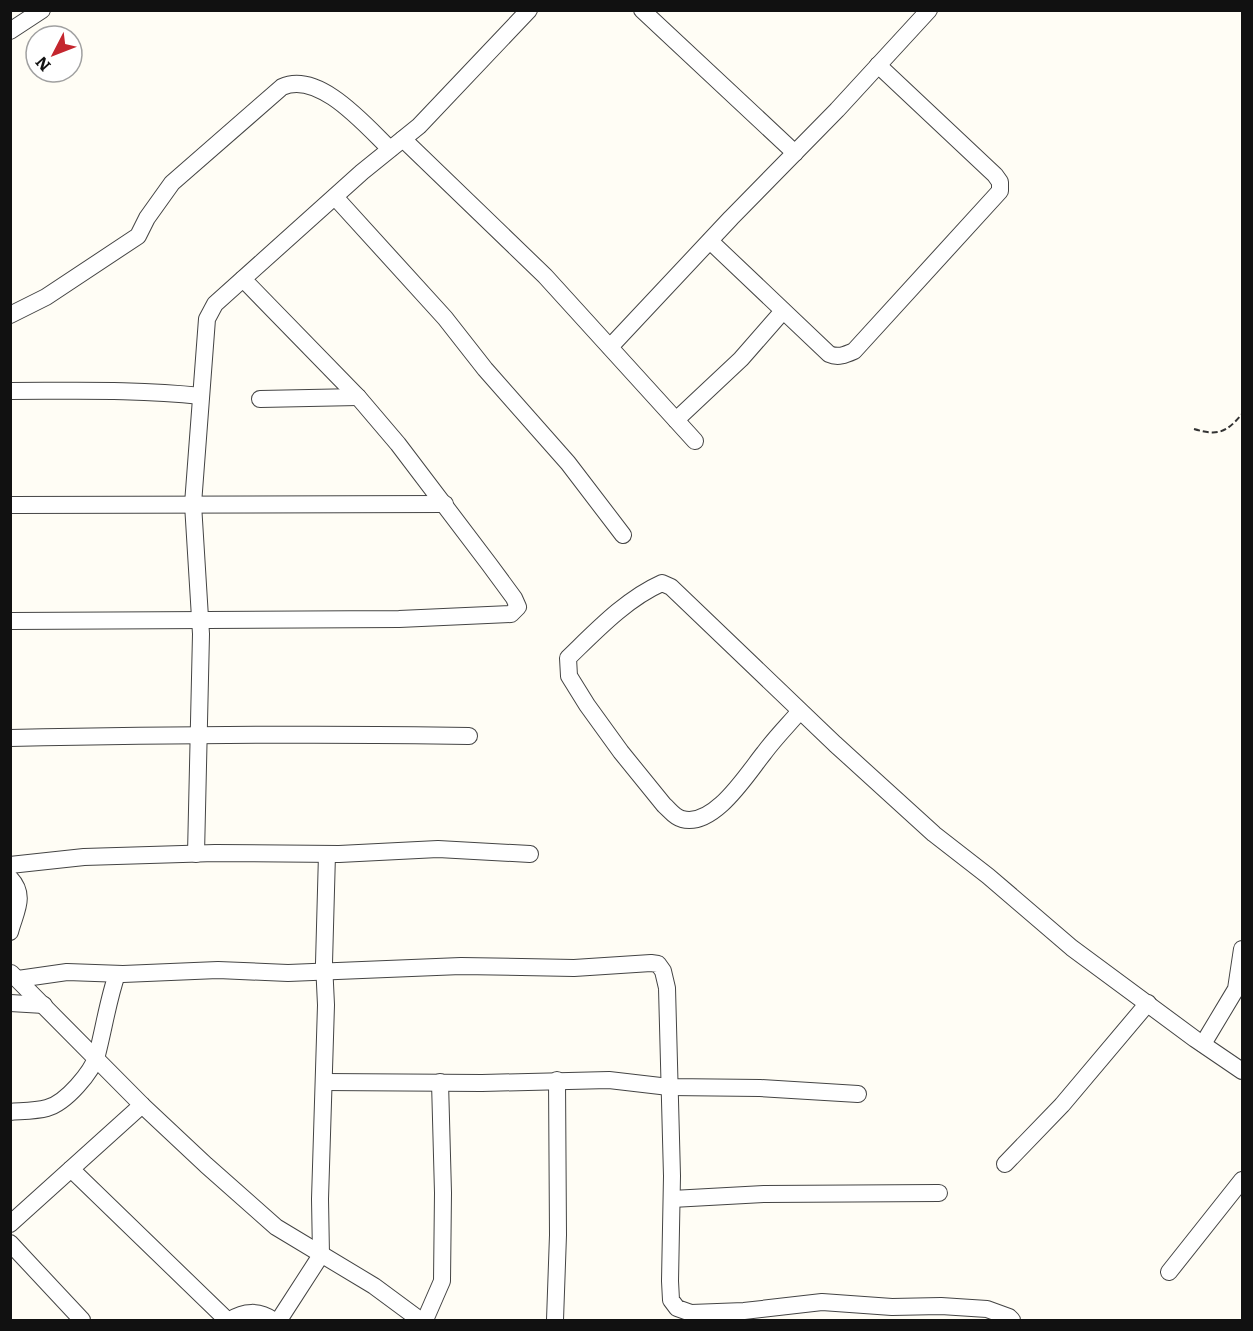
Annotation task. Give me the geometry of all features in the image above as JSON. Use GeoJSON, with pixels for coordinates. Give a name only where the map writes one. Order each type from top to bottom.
{"type":"FeatureCollection","features":[{"type":"Feature","properties":{"kind":"street"},"geometry":{"type":"LineString","coordinates":[[10,31],[42,10]]}},
{"type":"Feature","properties":{"kind":"street"},"geometry":{"type":"LineString","coordinates":[[196,854],[201,634],[193,504],[207,319],[215,304],[435,110],[529,10]]}},
{"type":"Feature","properties":{"kind":"street"},"geometry":{"type":"LineString","coordinates":[[642,10],[795,153]]}},
{"type":"Feature","properties":{"kind":"street"},"geometry":{"type":"LineString","coordinates":[[610,347],[929,10]]}},
{"type":"Feature","properties":{"kind":"street"},"geometry":{"type":"LineString","coordinates":[[710,241],[829,354],[844,355],[854,351],[1000,191],[1000,182],[995,175],[878,65]]}},
{"type":"Feature","properties":{"kind":"street"},"geometry":{"type":"LineString","coordinates":[[10,315],[46,297],[138,236],[147,218],[172,183],[282,87],[292,82],[308,85],[330,96],[361,121],[396,144],[501,232],[695,441]]}},
{"type":"Feature","properties":{"kind":"street"},"geometry":{"type":"LineString","coordinates":[[334,197],[445,318],[485,369],[568,463],[623,535]]}},
{"type":"Feature","properties":{"kind":"street"},"geometry":{"type":"LineString","coordinates":[[10,621],[399,619],[511,614],[518,607],[514,598],[445,504],[398,444],[358,397],[243,279]]}},
{"type":"Feature","properties":{"kind":"street"},"geometry":{"type":"LineString","coordinates":[[676,420],[741,359],[783,311]]}},
{"type":"Feature","properties":{"kind":"street"},"geometry":{"type":"LineString","coordinates":[[10,391],[166,392],[201,396]]}},
{"type":"Feature","properties":{"kind":"street"},"geometry":{"type":"LineString","coordinates":[[260,399],[358,397]]}},
{"type":"Feature","properties":{"kind":"street"},"geometry":{"type":"LineString","coordinates":[[10,505],[445,504]]}},
{"type":"Feature","properties":{"kind":"street"},"geometry":{"type":"LineString","coordinates":[[800,711],[723,803],[703,817],[683,819],[674,815],[664,805],[602,727],[569,676],[568,658],[596,630],[650,588],[662,583],[671,587],[800,711],[934,834],[988,876],[1072,948],[1242,1071]]}},
{"type":"Feature","properties":{"kind":"street"},"geometry":{"type":"LineString","coordinates":[[10,738],[319,733],[469,736]]}},
{"type":"Feature","properties":{"kind":"street"},"geometry":{"type":"LineString","coordinates":[[10,865],[84,857],[196,854],[327,854],[438,849],[530,854]]}},
{"type":"Feature","properties":{"kind":"street"},"geometry":{"type":"LineString","coordinates":[[279,1320],[321,1255],[320,1199],[327,1005],[325,972],[327,854]]}},
{"type":"Feature","properties":{"kind":"street"},"geometry":{"type":"LineString","coordinates":[[10,878],[18,887],[19,901],[10,932]]}},
{"type":"Feature","properties":{"kind":"street"},"geometry":{"type":"LineString","coordinates":[[1203,1044],[1236,989],[1242,950]]}},
{"type":"Feature","properties":{"kind":"street"},"geometry":{"type":"LineString","coordinates":[[14,975],[218,970],[288,973],[461,966],[574,968],[658,964],[663,971],[668,988],[672,1199],[671,1320]]}},
{"type":"Feature","properties":{"kind":"street"},"geometry":{"type":"LineString","coordinates":[[10,1112],[49,1108],[65,1098],[78,1085],[96,1057],[106,1010],[117,974]]}},
{"type":"Feature","properties":{"kind":"street"},"geometry":{"type":"LineString","coordinates":[[14,975],[142,1105],[276,1227],[374,1286],[420,1320]]}},
{"type":"Feature","properties":{"kind":"street"},"geometry":{"type":"LineString","coordinates":[[1005,1164],[1106,1056],[1148,1003]]}},
{"type":"Feature","properties":{"kind":"street"},"geometry":{"type":"LineString","coordinates":[[10,1004],[44,1005]]}},
{"type":"Feature","properties":{"kind":"street"},"geometry":{"type":"LineString","coordinates":[[555,1320],[558,1235],[557,1080]]}},
{"type":"Feature","properties":{"kind":"street"},"geometry":{"type":"LineString","coordinates":[[324,1082],[440,1083],[609,1080],[669,1087],[760,1088],[858,1094]]}},
{"type":"Feature","properties":{"kind":"street"},"geometry":{"type":"LineString","coordinates":[[425,1320],[442,1281],[443,1193],[440,1083]]}},
{"type":"Feature","properties":{"kind":"street"},"geometry":{"type":"LineString","coordinates":[[10,1224],[142,1105]]}},
{"type":"Feature","properties":{"kind":"street"},"geometry":{"type":"LineString","coordinates":[[71,1169],[228,1320],[247,1313],[258,1313],[273,1320]]}},
{"type":"Feature","properties":{"kind":"street"},"geometry":{"type":"LineString","coordinates":[[1169,1272],[1242,1180]]}},
{"type":"Feature","properties":{"kind":"street"},"geometry":{"type":"LineString","coordinates":[[672,1199],[764,1194],[939,1193]]}},
{"type":"Feature","properties":{"kind":"street"},"geometry":{"type":"LineString","coordinates":[[10,1243],[82,1320]]}},
{"type":"Feature","properties":{"kind":"street"},"geometry":{"type":"LineString","coordinates":[[671,1300],[677,1308],[691,1313],[789,1313],[822,1302],[903,1314],[941,1306],[987,1309],[1012,1320]]}},
{"type":"Feature","properties":{"kind":"path"},"geometry":{"type":"LineString","coordinates":[[1194,429],[1218,433],[1227,430],[1242,414]]}}]}
